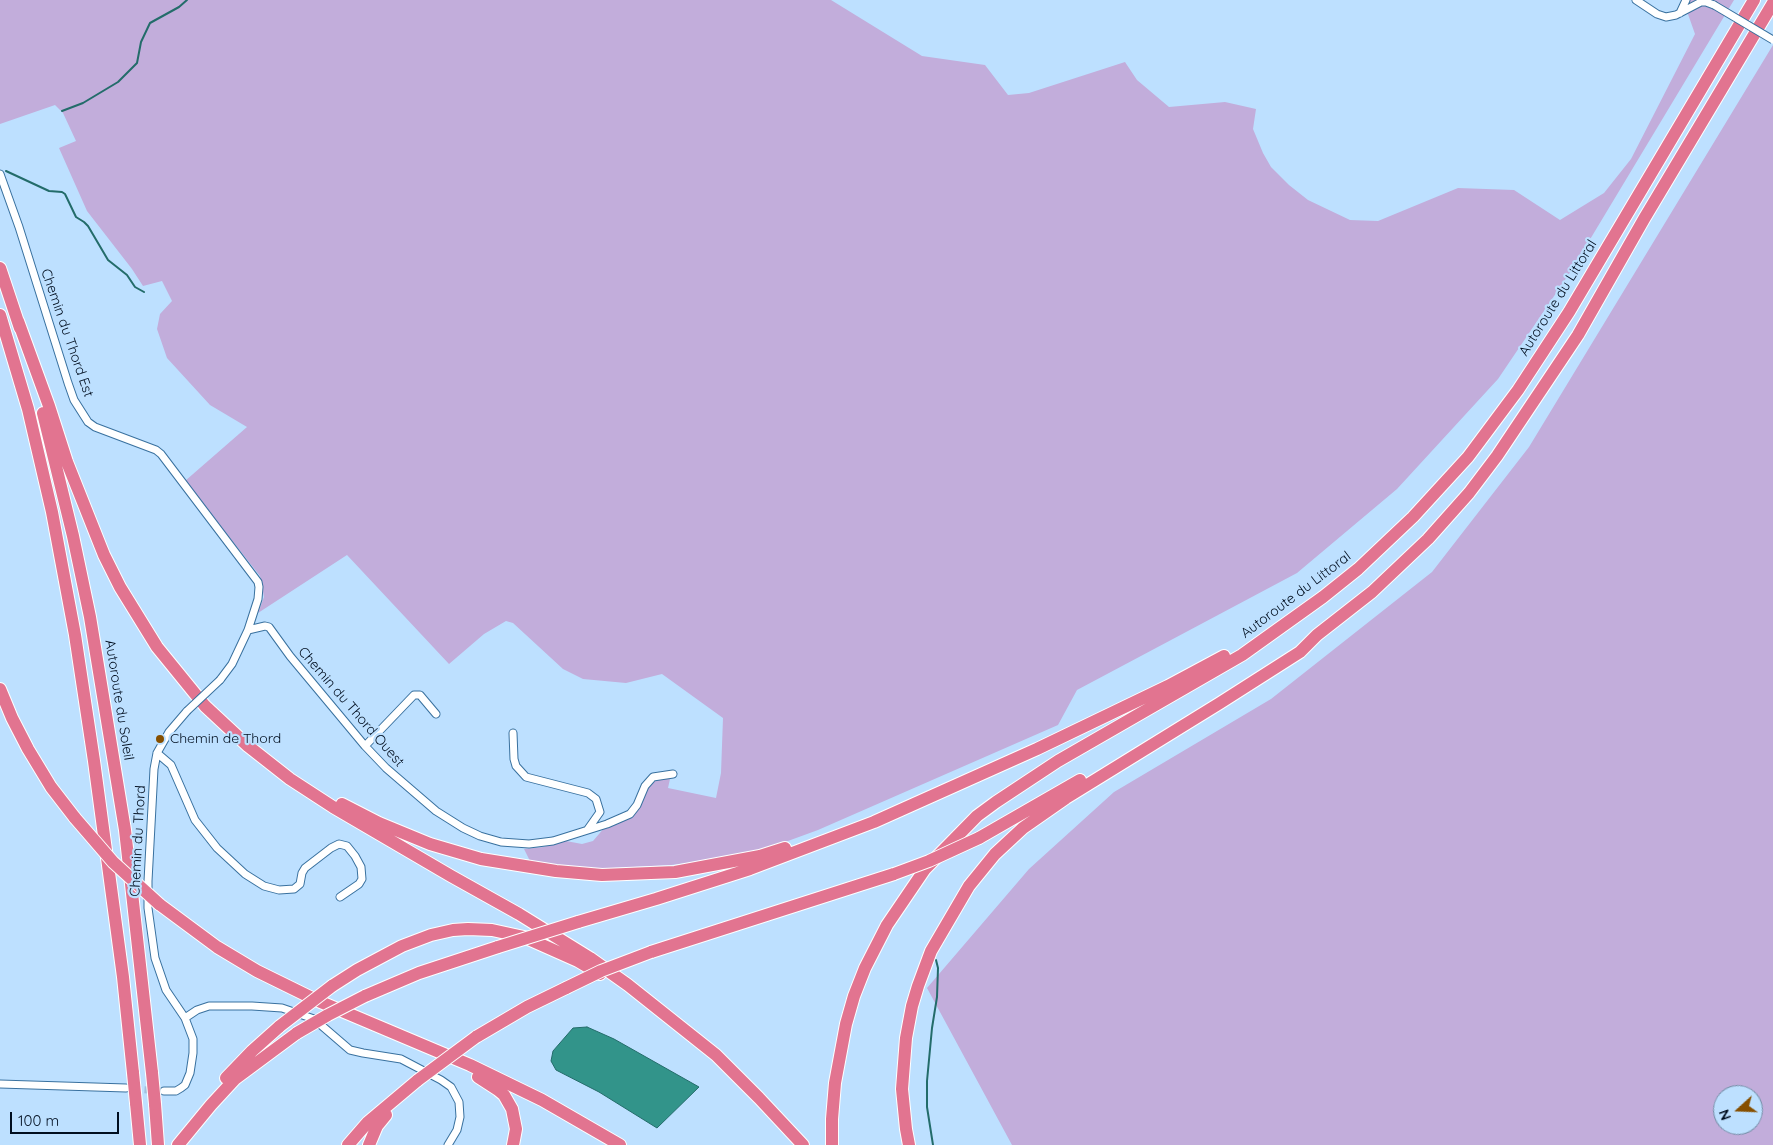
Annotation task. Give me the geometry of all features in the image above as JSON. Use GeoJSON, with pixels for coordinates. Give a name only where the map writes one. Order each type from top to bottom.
{"type":"FeatureCollection","features":[{"type":"Feature","properties":{"kind":"highway","name":"Autoroute du Littoral"},"geometry":{"type":"LineString","coordinates":[[832,1139],[836,1073],[854,996],[865,968],[887,925],[925,869],[977,816],[1058,761],[1242,655],[1323,597],[1358,569],[1413,517],[1468,457],[1518,390],[1569,312],[1754,0]]}},
{"type":"Feature","properties":{"kind":"highway"},"geometry":{"type":"LineString","coordinates":[[909,1145],[902,1089],[906,1038],[912,1006],[931,951],[969,886],[995,854],[1024,828],[1066,798],[1300,652],[1317,635],[1372,592],[1428,540],[1469,493],[1497,456],[1578,335],[1644,218],[1773,3]]}},
{"type":"Feature","properties":{"kind":"highway","name":"Autoroute du Soleil"},"geometry":{"type":"LineString","coordinates":[[0,268],[18,321],[58,473],[90,618],[125,830],[152,1073],[158,1145]]}},
{"type":"Feature","properties":{"kind":"highway"},"geometry":{"type":"LineString","coordinates":[[0,315],[32,428],[52,512],[75,635],[123,977],[140,1145]]}},
{"type":"Feature","properties":{"kind":"highway"},"geometry":{"type":"LineString","coordinates":[[18,321],[91,526],[120,587],[157,647],[205,706],[248,746],[290,779],[358,823],[519,914],[590,958],[660,1009],[716,1055],[803,1145]]}},
{"type":"Feature","properties":{"kind":"highway"},"geometry":{"type":"LineString","coordinates":[[348,1145],[368,1122],[416,1081],[476,1037],[527,1007],[601,971],[651,952],[894,874],[929,861],[979,838],[1046,800],[1208,702],[1294,646],[1317,635]]}},
{"type":"Feature","properties":{"kind":"highway"},"geometry":{"type":"LineString","coordinates":[[171,1145],[236,1079],[297,1033],[328,1014],[365,996],[420,973],[498,946],[750,869],[874,822],[1037,749],[1168,686],[1238,649],[1263,639]]}},
{"type":"Feature","properties":{"kind":"highway"},"geometry":{"type":"LineString","coordinates":[[0,689],[28,750],[75,818],[113,862],[160,904],[217,947],[257,971],[316,1000],[470,1065],[542,1100],[620,1145]]}},
{"type":"Feature","properties":{"kind":"highway"},"geometry":{"type":"LineString","coordinates":[[248,746],[333,800],[379,824],[430,844],[481,859],[540,870],[602,874],[674,872],[760,856],[874,822]]}},
{"type":"Feature","properties":{"kind":"highway"},"geometry":{"type":"LineString","coordinates":[[178,1145],[185,1132],[232,1072],[280,1026],[332,986],[381,956],[431,935],[453,930],[481,929],[524,937],[578,961],[608,980],[658,1015],[718,1065],[795,1145]]}},
{"type":"Feature","properties":{"kind":"highway"},"geometry":{"type":"LineString","coordinates":[[382,1029],[485,1081],[504,1095],[512,1109],[516,1129],[514,1145]]}},
{"type":"Feature","properties":{"kind":"highway"},"geometry":{"type":"LineString","coordinates":[[369,1145],[377,1126],[416,1081]]}},
{"type":"Feature","properties":{"kind":"street"},"geometry":{"type":"LineString","coordinates":[[1636,0],[1662,16],[1671,17],[1701,2],[1706,2],[1773,40]]}},
{"type":"Feature","properties":{"kind":"street"},"geometry":{"type":"LineString","coordinates":[[1680,13],[1686,0]]}},
{"type":"Feature","properties":{"kind":"street","name":"Chemin du Thord Est"},"geometry":{"type":"LineString","coordinates":[[0,174],[19,227],[74,400],[91,424],[156,450],[161,454],[248,568],[259,586],[258,599],[248,630]]}},
{"type":"Feature","properties":{"kind":"street","name":"Chemin du Thord Ouest"},"geometry":{"type":"LineString","coordinates":[[248,630],[265,626],[269,627],[290,656],[365,746],[400,781],[425,803],[463,828],[480,836],[500,842],[529,844],[553,840],[607,824],[630,814],[637,805],[648,782],[653,778],[673,774]]}},
{"type":"Feature","properties":{"kind":"street","name":"Chemin du Thord"},"geometry":{"type":"LineString","coordinates":[[164,1091],[176,1091],[185,1085],[190,1073],[193,1039],[185,1018],[162,980],[155,958],[148,914],[154,769],[157,753],[169,732],[187,711],[220,680],[232,664],[248,630]]}},
{"type":"Feature","properties":{"kind":"street"},"geometry":{"type":"LineString","coordinates":[[365,746],[414,695],[420,695],[436,714]]}},
{"type":"Feature","properties":{"kind":"street"},"geometry":{"type":"LineString","coordinates":[[513,733],[516,766],[526,777],[588,793],[596,799],[600,812],[588,829]]}},
{"type":"Feature","properties":{"kind":"street"},"geometry":{"type":"LineString","coordinates":[[157,753],[171,765],[195,820],[217,848],[244,874],[264,886],[278,890],[294,889],[300,884],[303,870],[338,844],[347,846],[361,867],[362,880],[340,897]]}},
{"type":"Feature","properties":{"kind":"street"},"geometry":{"type":"LineString","coordinates":[[185,1018],[203,1007],[209,1006],[252,1006],[288,1009],[314,1019],[350,1050],[401,1059],[410,1063],[441,1080],[456,1095],[460,1110],[459,1124],[448,1145]]}},
{"type":"Feature","properties":{"kind":"street"},"geometry":{"type":"LineString","coordinates":[[0,1084],[126,1088]]}},
{"type":"Feature","properties":{"kind":"shaded area"},"geometry":{"type":"Polygon","coordinates":[[[0,0],[831,0],[922,56],[985,65],[1008,95],[1029,93],[1125,62],[1137,80],[1169,107],[1225,102],[1256,109],[1253,129],[1263,153],[1271,167],[1289,185],[1308,200],[1350,220],[1378,221],[1458,188],[1514,190],[1560,220],[1604,193],[1631,159],[1695,34],[1683,0],[1734,0],[1571,271],[1498,379],[1397,489],[1297,573],[1077,690],[1058,725],[818,830],[766,849],[711,860],[671,865],[595,869],[532,865],[524,849],[543,847],[566,841],[582,844],[593,841],[605,827],[625,819],[652,781],[660,778],[670,779],[668,788],[716,798],[721,773],[723,718],[662,674],[626,683],[583,679],[563,669],[513,623],[506,621],[484,634],[449,664],[347,555],[258,613],[264,597],[260,576],[185,481],[247,427],[210,405],[167,358],[157,329],[160,314],[172,301],[162,281],[143,286],[87,211],[59,148],[76,141],[63,113],[55,105],[0,124],[0,0]]]}},
{"type":"Feature","properties":{"kind":"shaded area"},"geometry":{"type":"Polygon","coordinates":[[[1773,45],[1773,1145],[1012,1145],[927,988],[1029,869],[1114,792],[1271,699],[1432,572],[1529,447],[1773,45]]]}},
{"type":"Feature","properties":{"kind":"shaded area"},"geometry":{"type":"Polygon","coordinates":[[[587,1027],[614,1039],[699,1087],[657,1128],[599,1092],[556,1070],[551,1061],[553,1051],[573,1028],[587,1027]]]}},
{"type":"Feature","properties":{"kind":"waterway"},"geometry":{"type":"LineString","coordinates":[[62,111],[83,103],[118,82],[137,63],[141,42],[150,23],[179,7],[187,0]]}},
{"type":"Feature","properties":{"kind":"waterway"},"geometry":{"type":"LineString","coordinates":[[6,171],[49,191],[65,194],[76,217],[88,226],[108,260],[127,275],[135,287],[144,292]]}},
{"type":"Feature","properties":{"kind":"waterway"},"geometry":{"type":"LineString","coordinates":[[933,1145],[927,1107],[927,1081],[937,997],[938,968],[936,960]]}},
{"type":"Feature","properties":{"kind":"tunnel"},"geometry":{"type":"LineString","coordinates":[[134,1089],[164,1091]]}},
{"type":"Feature","properties":{"kind":"place","name":"Chemin de Thord"},"geometry":{"type":"Point","coordinates":[160,739]}}]}
